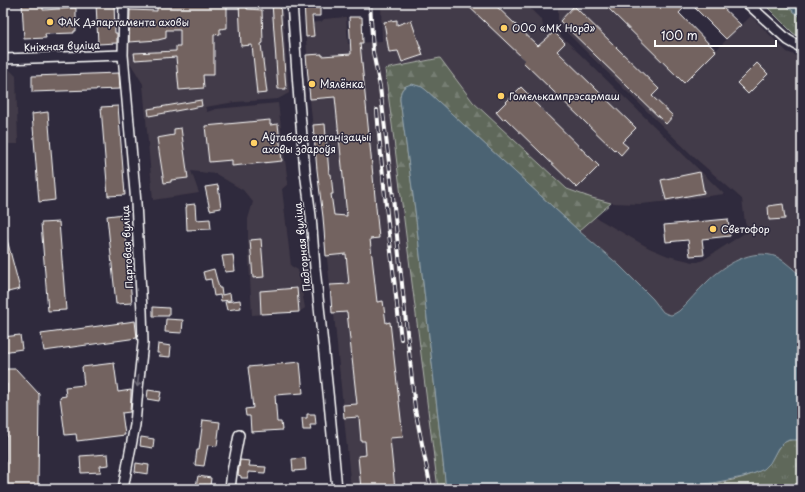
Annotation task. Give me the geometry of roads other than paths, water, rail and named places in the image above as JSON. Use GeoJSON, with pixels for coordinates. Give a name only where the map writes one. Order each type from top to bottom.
{"type":"FeatureCollection","features":[{"type":"Feature","properties":{"kind":"street","name":"Партовая вуліца"},"geometry":{"type":"LineString","coordinates":[[123,489],[135,425],[143,343],[136,203],[123,55],[124,3]]}},
{"type":"Feature","properties":{"kind":"street","name":"Падгорная вуліца"},"geometry":{"type":"LineString","coordinates":[[292,3],[305,172],[311,216],[337,489]]}},
{"type":"Feature","properties":{"kind":"street"},"geometry":{"type":"LineString","coordinates":[[747,3],[788,40],[802,48]]}},
{"type":"Feature","properties":{"kind":"street","name":"Кніжная вуліца"},"geometry":{"type":"LineString","coordinates":[[3,59],[123,55]]}},
{"type":"Feature","properties":{"kind":"street"},"geometry":{"type":"LineString","coordinates":[[230,489],[239,435]]}},
{"type":"Feature","properties":{"kind":"water"},"geometry":{"type":"Polygon","coordinates":[[[783,3],[802,3],[802,18],[783,3]]]}},
{"type":"Feature","properties":{"kind":"water"},"geometry":{"type":"Polygon","coordinates":[[[412,84],[426,90],[579,231],[619,265],[653,299],[663,312],[667,314],[671,315],[679,311],[703,285],[714,276],[730,264],[748,256],[758,254],[777,257],[802,276],[802,440],[789,440],[783,443],[778,448],[770,463],[764,469],[743,477],[713,483],[650,489],[446,489],[415,210],[400,100],[403,89],[412,84]]]}},
{"type":"Feature","properties":{"kind":"railway"},"geometry":{"type":"LineString","coordinates":[[370,3],[373,52],[380,87],[392,188],[415,409],[431,489]]}},
{"type":"Feature","properties":{"kind":"railway"},"geometry":{"type":"LineString","coordinates":[[377,110],[401,339]]}},
{"type":"Feature","properties":{"kind":"place","name":"ФАК Дэпартамента аховы"},"geometry":{"type":"Point","coordinates":[50,22]}},
{"type":"Feature","properties":{"kind":"place","name":"ООО «МК Норд»"},"geometry":{"type":"Point","coordinates":[504,28]}},
{"type":"Feature","properties":{"kind":"place","name":"Мялёнка"},"geometry":{"type":"Point","coordinates":[312,84]}},
{"type":"Feature","properties":{"kind":"place","name":"Гомелькампрэсармаш"},"geometry":{"type":"Point","coordinates":[501,96]}},
{"type":"Feature","properties":{"kind":"place","name":"Аўтабаза арганізацыі аховы здароўя"},"geometry":{"type":"Point","coordinates":[254,143]}},
{"type":"Feature","properties":{"kind":"place","name":"Светофор"},"geometry":{"type":"Point","coordinates":[713,229]}}]}
